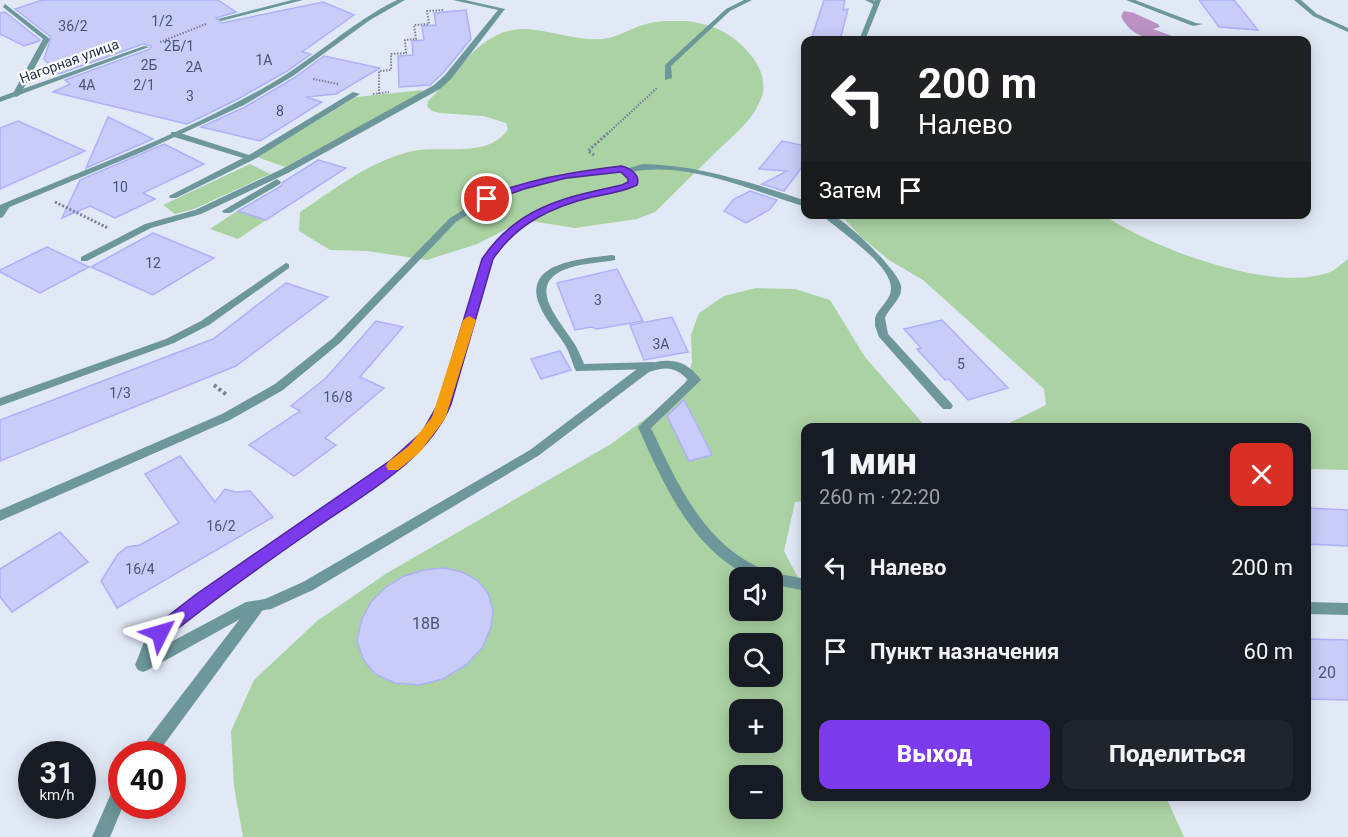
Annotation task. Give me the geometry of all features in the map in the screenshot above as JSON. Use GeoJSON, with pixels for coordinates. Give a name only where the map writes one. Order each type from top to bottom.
{"type":"FeatureCollection","features":[{"type":"Feature","properties":{"kind":"street"},"geometry":{"type":"LineString","coordinates":[[221,19],[300,0]]}},
{"type":"Feature","properties":{"kind":"street"},"geometry":{"type":"LineString","coordinates":[[0,215],[3,207],[239,104],[302,68],[354,26],[383,8],[402,0]]}},
{"type":"Feature","properties":{"kind":"street"},"geometry":{"type":"LineString","coordinates":[[84,259],[148,226],[198,212],[325,149],[437,87],[448,77],[502,9],[456,0]]}},
{"type":"Feature","properties":{"kind":"street"},"geometry":{"type":"LineString","coordinates":[[668,78],[667,66],[728,10],[749,0]]}},
{"type":"Feature","properties":{"kind":"street"},"geometry":{"type":"LineString","coordinates":[[864,36],[877,2],[868,0]]}},
{"type":"Feature","properties":{"kind":"street"},"geometry":{"type":"LineString","coordinates":[[1128,0],[1195,25],[1200,24]]}},
{"type":"Feature","properties":{"kind":"street"},"geometry":{"type":"LineString","coordinates":[[1297,0],[1315,15],[1348,30]]}},
{"type":"Feature","properties":{"kind":"street"},"geometry":{"type":"LineString","coordinates":[[5,6],[47,39],[16,95]]}},
{"type":"Feature","properties":{"kind":"street","name":"Нагорная улица"},"geometry":{"type":"LineString","coordinates":[[0,100],[146,47]]}},
{"type":"Feature","properties":{"kind":"street"},"geometry":{"type":"LineString","coordinates":[[173,196],[250,158],[356,94]]}},
{"type":"Feature","properties":{"kind":"street"},"geometry":{"type":"LineString","coordinates":[[174,134],[250,158]]}},
{"type":"Feature","properties":{"kind":"street"},"geometry":{"type":"LineString","coordinates":[[227,212],[325,154],[325,149]]}},
{"type":"Feature","properties":{"kind":"street"},"geometry":{"type":"LineString","coordinates":[[0,516],[226,417],[279,387],[337,340],[453,220],[487,199],[520,187],[566,175],[616,169],[626,170],[645,165],[679,167],[801,203]]}},
{"type":"Feature","properties":{"kind":"street"},"geometry":{"type":"LineString","coordinates":[[626,170],[633,178],[633,183],[563,201],[538,212],[498,243],[488,259],[439,419],[414,449],[170,624],[151,642],[143,665],[250,606],[258,607],[279,601],[308,586],[534,453],[636,375],[653,366]]}},
{"type":"Feature","properties":{"kind":"street"},"geometry":{"type":"LineString","coordinates":[[831,219],[883,264],[892,276],[897,286],[894,296],[880,313],[878,325],[883,335],[947,406]]}},
{"type":"Feature","properties":{"kind":"street"},"geometry":{"type":"LineString","coordinates":[[612,258],[570,264],[547,275],[543,291],[546,313],[567,339],[580,368],[674,365],[683,368],[696,380],[644,427],[686,510],[704,535],[748,567]]}},
{"type":"Feature","properties":{"kind":"street"},"geometry":{"type":"LineString","coordinates":[[0,402],[170,341],[205,323],[286,266]]}},
{"type":"Feature","properties":{"kind":"street"},"geometry":{"type":"LineString","coordinates":[[783,580],[801,584]]}},
{"type":"Feature","properties":{"kind":"street"},"geometry":{"type":"LineString","coordinates":[[157,741],[258,607]]}},
{"type":"Feature","properties":{"kind":"street"},"geometry":{"type":"LineString","coordinates":[[1311,608],[1348,609]]}},
{"type":"Feature","properties":{"kind":"street"},"geometry":{"type":"LineString","coordinates":[[101,837],[109,819]]}},
{"type":"Feature","properties":{"kind":"path"},"geometry":{"type":"LineString","coordinates":[[379,93],[379,71],[392,70],[391,54],[406,53],[405,40],[416,39],[414,25],[429,24],[427,11],[450,9]]}},
{"type":"Feature","properties":{"kind":"path"},"geometry":{"type":"LineString","coordinates":[[158,42],[221,19]]}},
{"type":"Feature","properties":{"kind":"path"},"geometry":{"type":"LineString","coordinates":[[588,151],[668,78]]}},
{"type":"Feature","properties":{"kind":"path"},"geometry":{"type":"LineString","coordinates":[[311,79],[354,87],[356,94]]}},
{"type":"Feature","properties":{"kind":"path"},"geometry":{"type":"LineString","coordinates":[[45,201],[55,202],[108,228],[116,224]]}},
{"type":"Feature","properties":{"kind":"path"},"geometry":{"type":"LineString","coordinates":[[214,385],[233,400]]}},
{"type":"Feature","properties":{"kind":"green space"},"geometry":{"type":"Polygon","coordinates":[[[687,21],[706,25],[730,35],[750,54],[762,76],[762,95],[757,108],[747,122],[655,212],[637,219],[575,228],[524,220],[477,244],[427,260],[367,251],[330,250],[299,231],[300,212],[354,176],[382,161],[413,151],[477,148],[500,138],[508,129],[506,123],[483,116],[440,113],[432,111],[427,106],[428,101],[474,51],[501,33],[517,29],[536,30],[586,39],[603,39],[651,23],[687,21]]]}},
{"type":"Feature","properties":{"kind":"green space"},"geometry":{"type":"Polygon","coordinates":[[[423,90],[417,96],[285,167],[257,157],[356,97],[423,90]]]}},
{"type":"Feature","properties":{"kind":"green space"},"geometry":{"type":"Polygon","coordinates":[[[250,164],[270,174],[194,209],[175,214],[163,205],[250,164]]]}},
{"type":"Feature","properties":{"kind":"green space"},"geometry":{"type":"Polygon","coordinates":[[[237,211],[266,220],[238,239],[210,229],[237,211]]]}},
{"type":"Feature","properties":{"kind":"green space"},"geometry":{"type":"Polygon","coordinates":[[[845,219],[1110,219],[1151,241],[1181,253],[1246,272],[1278,277],[1306,277],[1330,272],[1348,259],[1348,470],[1311,470],[1311,423],[1009,423],[1046,405],[1044,389],[923,280],[889,260],[860,236],[845,219]]]}},
{"type":"Feature","properties":{"kind":"green space"},"geometry":{"type":"Polygon","coordinates":[[[756,288],[795,289],[830,300],[865,357],[923,423],[801,423],[801,501],[795,502],[784,551],[801,583],[801,801],[1168,801],[1184,837],[243,837],[234,786],[231,731],[254,680],[317,621],[387,573],[611,444],[682,392],[692,363],[691,335],[699,313],[724,296],[756,288]]]}},
{"type":"Feature","properties":{"kind":"shaded area"},"geometry":{"type":"Polygon","coordinates":[[[1124,11],[1134,13],[1160,27],[1153,29],[1172,36],[1141,36],[1129,28],[1121,16],[1124,11]]]}},
{"type":"Feature","properties":{"kind":"building"},"geometry":{"type":"Polygon","coordinates":[[[42,0],[218,0],[236,12],[216,18],[222,23],[323,2],[354,15],[302,52],[311,54],[287,71],[187,124],[53,92],[70,84],[65,80],[150,49],[151,46],[143,44],[59,74],[44,59],[51,37],[15,9],[42,0]]]}},
{"type":"Feature","properties":{"kind":"building"},"geometry":{"type":"Polygon","coordinates":[[[824,0],[845,0],[843,10],[848,9],[841,36],[812,36],[824,0]]]}},
{"type":"Feature","properties":{"kind":"building"},"geometry":{"type":"Polygon","coordinates":[[[1199,0],[1234,0],[1258,30],[1219,27],[1199,0]]]}},
{"type":"Feature","properties":{"kind":"building"},"geometry":{"type":"Polygon","coordinates":[[[466,10],[471,39],[443,73],[430,85],[399,87],[398,56],[413,55],[412,41],[424,40],[422,26],[436,25],[434,13],[466,10]]]}},
{"type":"Feature","properties":{"kind":"building"},"geometry":{"type":"Polygon","coordinates":[[[5,12],[40,40],[24,46],[0,34],[0,13],[5,12]]]}},
{"type":"Feature","properties":{"kind":"building"},"geometry":{"type":"Polygon","coordinates":[[[324,56],[380,68],[336,94],[306,97],[322,102],[260,141],[201,127],[245,107],[294,78],[324,56]]]}},
{"type":"Feature","properties":{"kind":"building"},"geometry":{"type":"Polygon","coordinates":[[[108,117],[153,139],[86,168],[108,117]]]}},
{"type":"Feature","properties":{"kind":"building"},"geometry":{"type":"Polygon","coordinates":[[[18,121],[85,151],[0,189],[0,128],[18,121]]]}},
{"type":"Feature","properties":{"kind":"building"},"geometry":{"type":"Polygon","coordinates":[[[782,141],[801,145],[801,169],[784,191],[762,184],[787,171],[759,169],[782,141]]]}},
{"type":"Feature","properties":{"kind":"building"},"geometry":{"type":"Polygon","coordinates":[[[164,144],[204,164],[143,193],[155,199],[115,218],[90,206],[62,218],[80,180],[164,144]]]}},
{"type":"Feature","properties":{"kind":"building"},"geometry":{"type":"Polygon","coordinates":[[[318,160],[346,168],[266,220],[238,211],[281,186],[283,182],[318,160]]]}},
{"type":"Feature","properties":{"kind":"building"},"geometry":{"type":"Polygon","coordinates":[[[750,191],[777,200],[769,210],[746,223],[724,211],[734,199],[750,191]]]}},
{"type":"Feature","properties":{"kind":"building"},"geometry":{"type":"Polygon","coordinates":[[[153,233],[214,258],[153,295],[91,267],[153,233]]]}},
{"type":"Feature","properties":{"kind":"building"},"geometry":{"type":"Polygon","coordinates":[[[47,247],[89,267],[40,293],[0,272],[0,270],[47,247]]]}},
{"type":"Feature","properties":{"kind":"building"},"geometry":{"type":"Polygon","coordinates":[[[617,269],[643,321],[597,329],[591,327],[575,330],[557,283],[617,269]]]}},
{"type":"Feature","properties":{"kind":"building"},"geometry":{"type":"Polygon","coordinates":[[[286,283],[328,297],[236,366],[0,461],[0,420],[213,339],[286,283]]]}},
{"type":"Feature","properties":{"kind":"building"},"geometry":{"type":"Polygon","coordinates":[[[672,317],[688,352],[644,360],[630,325],[672,317]]]}},
{"type":"Feature","properties":{"kind":"building"},"geometry":{"type":"Polygon","coordinates":[[[942,320],[1008,388],[968,400],[949,379],[945,380],[917,349],[921,348],[904,329],[942,320]]]}},
{"type":"Feature","properties":{"kind":"building"},"geometry":{"type":"Polygon","coordinates":[[[376,321],[403,327],[360,377],[384,388],[325,438],[336,445],[294,476],[249,445],[300,411],[291,406],[326,378],[376,321]]]}},
{"type":"Feature","properties":{"kind":"building"},"geometry":{"type":"Polygon","coordinates":[[[560,351],[571,370],[541,379],[531,359],[560,351]]]}},
{"type":"Feature","properties":{"kind":"building"},"geometry":{"type":"Polygon","coordinates":[[[684,400],[712,455],[689,461],[667,416],[684,400]]]}},
{"type":"Feature","properties":{"kind":"building"},"geometry":{"type":"Polygon","coordinates":[[[180,456],[215,502],[225,489],[235,492],[250,491],[273,517],[117,608],[101,581],[118,554],[127,547],[140,545],[179,523],[145,474],[180,456]]]}},
{"type":"Feature","properties":{"kind":"building"},"geometry":{"type":"Polygon","coordinates":[[[1311,508],[1348,510],[1348,546],[1311,544],[1311,508]]]}},
{"type":"Feature","properties":{"kind":"building"},"geometry":{"type":"Polygon","coordinates":[[[60,532],[88,562],[12,612],[0,597],[0,569],[60,532]]]}},
{"type":"Feature","properties":{"kind":"building"},"geometry":{"type":"Polygon","coordinates":[[[444,568],[462,572],[477,580],[488,593],[493,610],[491,627],[482,648],[466,665],[443,679],[419,685],[395,683],[375,674],[363,659],[357,640],[362,619],[371,602],[386,587],[404,576],[424,570],[444,568]]]}},
{"type":"Feature","properties":{"kind":"building"},"geometry":{"type":"Polygon","coordinates":[[[1311,639],[1348,640],[1348,700],[1311,699],[1311,639]]]}},
{"type":"Feature","properties":{"kind":"slow traffic"},"geometry":{"type":"LineString","coordinates":[[393,466],[414,449],[439,419],[469,320]]}},
{"type":"Feature","properties":{"kind":"route"},"geometry":{"type":"LineString","coordinates":[[160,633],[201,600],[396,464],[427,435],[439,419],[445,404],[488,259],[498,243],[538,212],[563,201],[626,187],[633,183],[633,178],[630,173],[621,169],[566,175],[520,187],[487,199]]}}]}
